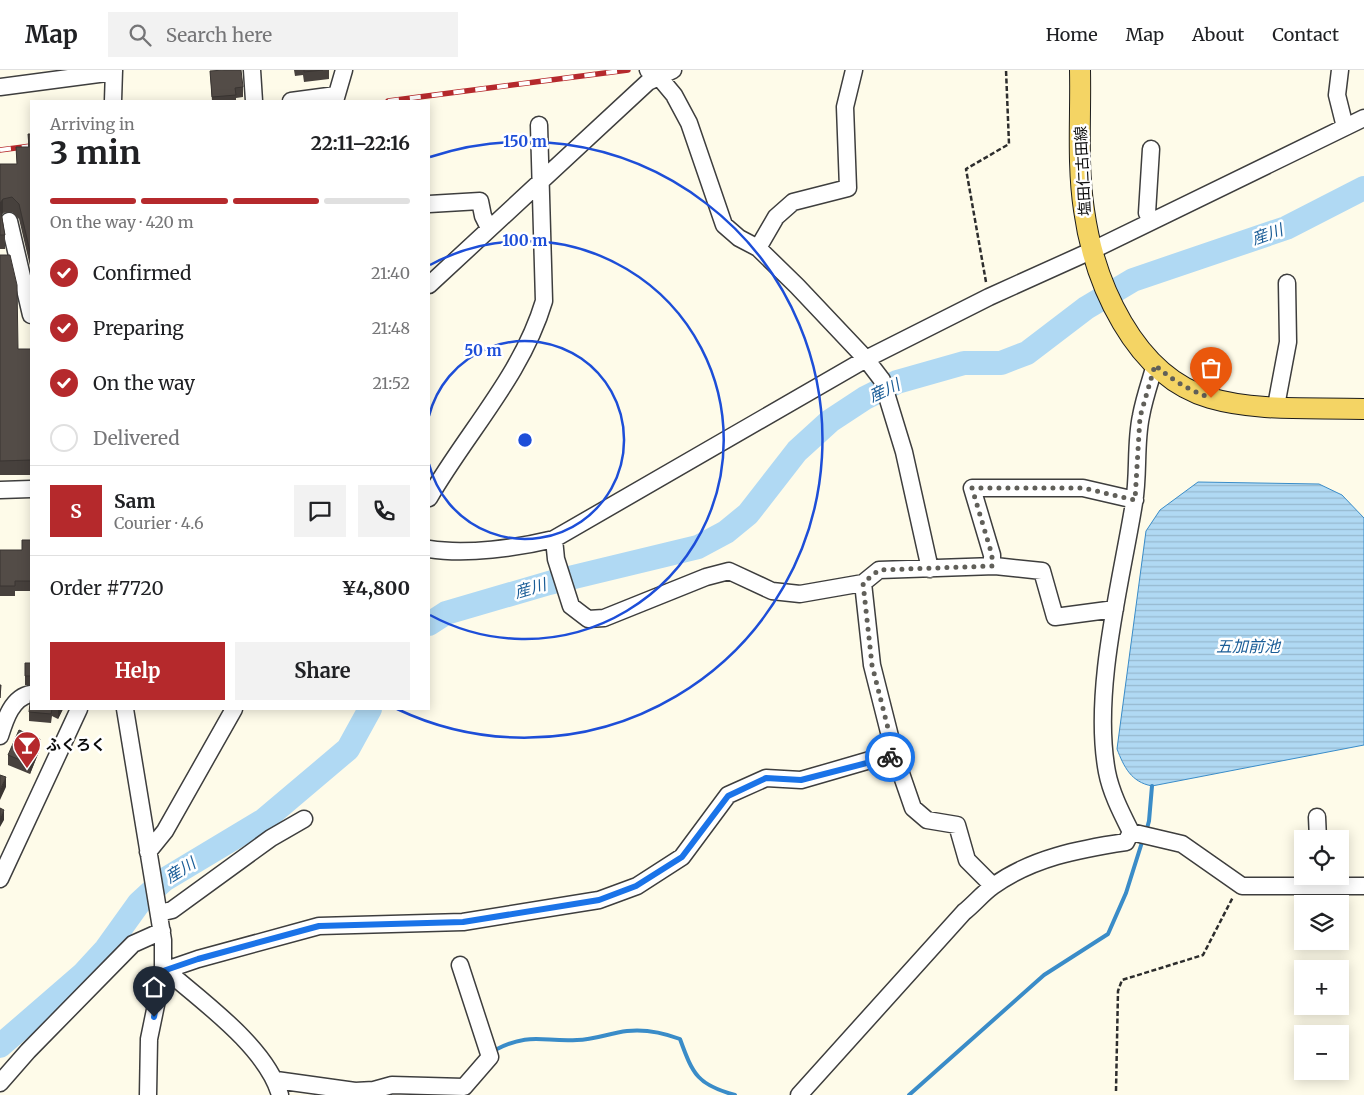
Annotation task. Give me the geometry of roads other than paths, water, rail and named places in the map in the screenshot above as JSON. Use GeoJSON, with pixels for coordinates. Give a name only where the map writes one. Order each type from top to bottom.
{"type":"FeatureCollection","features":[{"type":"Feature","properties":{"kind":"main road","name":"塩田仁古田線"},"geometry":{"type":"LineString","coordinates":[[1080,70],[1083,208],[1093,250],[1101,275],[1123,321],[1155,365],[1170,379],[1187,390],[1211,398],[1243,404],[1364,409]]}},
{"type":"Feature","properties":{"kind":"street"},"geometry":{"type":"LineString","coordinates":[[252,70],[254,100]]}},
{"type":"Feature","properties":{"kind":"street"},"geometry":{"type":"LineString","coordinates":[[306,100],[335,98],[344,70]]}},
{"type":"Feature","properties":{"kind":"street"},"geometry":{"type":"LineString","coordinates":[[758,248],[776,217],[793,202],[848,188],[845,107],[854,70]]}},
{"type":"Feature","properties":{"kind":"street"},"geometry":{"type":"LineString","coordinates":[[1340,70],[1337,95],[1345,127]]}},
{"type":"Feature","properties":{"kind":"street"},"geometry":{"type":"LineString","coordinates":[[0,87],[114,71],[113,100]]}},
{"type":"Feature","properties":{"kind":"street"},"geometry":{"type":"LineString","coordinates":[[430,284],[660,72],[689,123],[724,225],[740,238],[758,248],[866,359],[882,380],[893,411],[930,568]]}},
{"type":"Feature","properties":{"kind":"street"},"geometry":{"type":"LineString","coordinates":[[430,549],[481,550],[530,545],[554,539],[866,359],[1364,118]]}},
{"type":"Feature","properties":{"kind":"street"},"geometry":{"type":"LineString","coordinates":[[430,496],[445,470],[514,371],[537,325],[544,301],[539,124]]}},
{"type":"Feature","properties":{"kind":"street"},"geometry":{"type":"LineString","coordinates":[[1151,149],[1148,212],[1151,220]]}},
{"type":"Feature","properties":{"kind":"street"},"geometry":{"type":"LineString","coordinates":[[430,204],[480,201],[483,216],[489,228]]}},
{"type":"Feature","properties":{"kind":"street"},"geometry":{"type":"LineString","coordinates":[[9,221],[30,311]]}},
{"type":"Feature","properties":{"kind":"street"},"geometry":{"type":"LineString","coordinates":[[1276,406],[1288,342],[1287,283]]}},
{"type":"Feature","properties":{"kind":"street"},"geometry":{"type":"LineString","coordinates":[[799,1095],[964,912],[993,886],[1041,860],[1083,848],[1126,842],[1131,832],[1107,773],[1104,744],[1104,709],[1115,609],[1135,500],[1140,417],[1155,365]]}},
{"type":"Feature","properties":{"kind":"street"},"geometry":{"type":"LineString","coordinates":[[992,566],[992,555],[972,488],[1083,488],[1135,500]]}},
{"type":"Feature","properties":{"kind":"street"},"geometry":{"type":"LineString","coordinates":[[0,490],[30,489]]}},
{"type":"Feature","properties":{"kind":"street"},"geometry":{"type":"LineString","coordinates":[[554,539],[556,559],[572,606],[588,619],[604,618],[706,577],[729,571],[772,591],[800,594],[863,583],[879,570],[992,566],[1042,571],[1054,617],[1115,609]]}},
{"type":"Feature","properties":{"kind":"street"},"geometry":{"type":"LineString","coordinates":[[863,583],[872,665],[895,756],[913,808],[927,820],[957,825],[967,860],[993,886]]}},
{"type":"Feature","properties":{"kind":"street"},"geometry":{"type":"LineString","coordinates":[[0,736],[5,721],[15,704],[24,695],[30,694]]}},
{"type":"Feature","properties":{"kind":"street"},"geometry":{"type":"LineString","coordinates":[[0,879],[79,710]]}},
{"type":"Feature","properties":{"kind":"street"},"geometry":{"type":"LineString","coordinates":[[125,710],[162,931],[165,971],[149,1039],[148,1095]]}},
{"type":"Feature","properties":{"kind":"street"},"geometry":{"type":"LineString","coordinates":[[149,857],[166,831],[233,710]]}},
{"type":"Feature","properties":{"kind":"street"},"geometry":{"type":"LineString","coordinates":[[165,971],[198,959],[319,926],[463,922],[599,900],[636,886],[682,857],[728,796],[766,778],[801,780],[877,758],[895,756]]}},
{"type":"Feature","properties":{"kind":"street"},"geometry":{"type":"LineString","coordinates":[[1318,817],[1318,830]]}},
{"type":"Feature","properties":{"kind":"street"},"geometry":{"type":"LineString","coordinates":[[158,911],[172,910],[271,838],[304,820]]}},
{"type":"Feature","properties":{"kind":"street"},"geometry":{"type":"LineString","coordinates":[[1131,832],[1182,844],[1242,886],[1294,883]]}},
{"type":"Feature","properties":{"kind":"street"},"geometry":{"type":"LineString","coordinates":[[1349,884],[1364,886]]}},
{"type":"Feature","properties":{"kind":"street"},"geometry":{"type":"LineString","coordinates":[[0,1083],[28,1051],[133,944],[162,931]]}},
{"type":"Feature","properties":{"kind":"street"},"geometry":{"type":"LineString","coordinates":[[165,971],[230,1025],[278,1087],[355,1091],[374,1090],[392,1085],[422,1090],[464,1087],[490,1057],[460,966]]}},
{"type":"Feature","properties":{"kind":"water","name":"五加前池"},"geometry":{"type":"Polygon","coordinates":[[[1198,482],[1319,484],[1342,495],[1364,518],[1364,745],[1152,786],[1139,781],[1129,773],[1122,762],[1117,749],[1146,531],[1160,510],[1198,482]]]}},
{"type":"Feature","properties":{"kind":"waterway","name":"産川"},"geometry":{"type":"LineString","coordinates":[[430,623],[446,613],[549,583],[698,547],[726,532],[748,514],[797,451],[830,421],[865,398],[897,382],[964,363],[1001,363],[1027,353],[1086,308],[1133,280],[1286,228],[1364,188]]}},
{"type":"Feature","properties":{"kind":"waterway","name":"産川"},"geometry":{"type":"LineString","coordinates":[[0,1046],[83,974],[106,949],[139,903],[164,880],[264,820],[348,749],[369,710]]}},
{"type":"Feature","properties":{"kind":"waterway"},"geometry":{"type":"LineString","coordinates":[[1146,832],[1149,821],[1152,786]]}},
{"type":"Feature","properties":{"kind":"waterway"},"geometry":{"type":"LineString","coordinates":[[909,1095],[1044,975],[1108,934],[1126,893],[1143,839]]}},
{"type":"Feature","properties":{"kind":"waterway"},"geometry":{"type":"LineString","coordinates":[[495,1050],[507,1044],[527,1039],[583,1040],[627,1031],[654,1032],[680,1039],[689,1062],[698,1077],[713,1087],[735,1095]]}},
{"type":"Feature","properties":{"kind":"railway"},"geometry":{"type":"LineString","coordinates":[[396,100],[628,70]]}},
{"type":"Feature","properties":{"kind":"railway"},"geometry":{"type":"LineString","coordinates":[[0,150],[30,146]]}},
{"type":"Feature","properties":{"kind":"place","name":"ふくろく"},"geometry":{"type":"Point","coordinates":[27,769]}}]}
